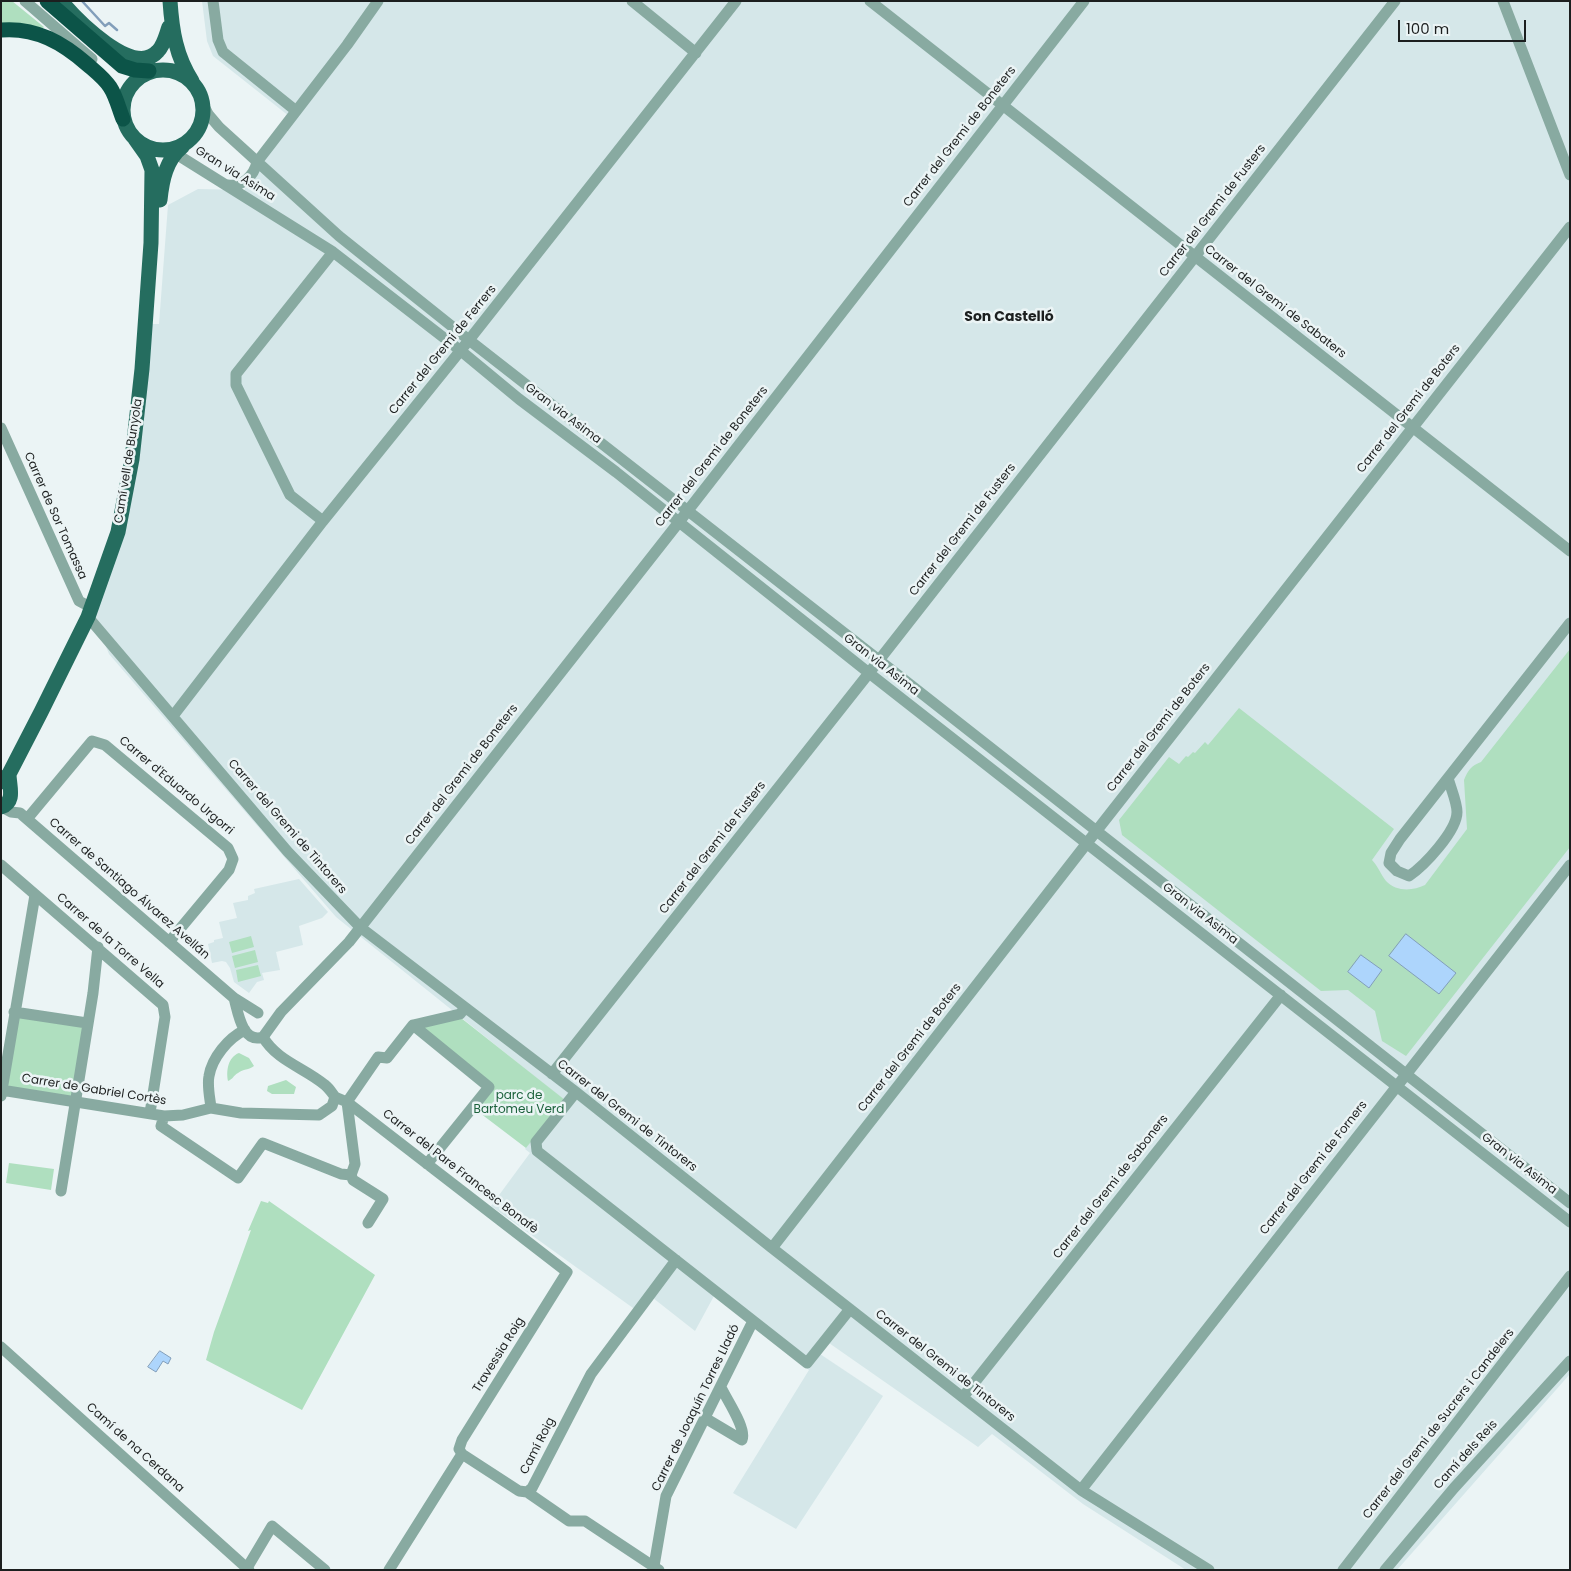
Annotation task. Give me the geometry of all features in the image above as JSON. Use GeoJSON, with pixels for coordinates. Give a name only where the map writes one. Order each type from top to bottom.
{"type":"FeatureCollection","features":[{"type":"Feature","properties":{"kind":"highway"},"geometry":{"type":"LineString","coordinates":[[47,1],[122,66],[149,73]]}},
{"type":"Feature","properties":{"kind":"highway"},"geometry":{"type":"LineString","coordinates":[[54,1],[68,19]]}},
{"type":"Feature","properties":{"kind":"highway"},"geometry":{"type":"LineString","coordinates":[[1,30],[30,32],[62,44],[84,61],[107,83],[123,113]]}},
{"type":"Feature","properties":{"kind":"main road"},"geometry":{"type":"LineString","coordinates":[[61,1],[108,45],[131,58],[144,59],[154,55],[163,42],[169,27]]}},
{"type":"Feature","properties":{"kind":"main road"},"geometry":{"type":"LineString","coordinates":[[151,243],[152,170],[147,156],[128,129],[123,113],[128,91],[132,85],[149,73],[165,57],[170,4]]}},
{"type":"Feature","properties":{"kind":"main road"},"geometry":{"type":"LineString","coordinates":[[151,243],[158,219],[164,177],[173,150],[194,136],[203,118],[203,104],[199,93],[180,61],[176,48],[170,4]]}},
{"type":"Feature","properties":{"kind":"main road"},"geometry":{"type":"LineString","coordinates":[[149,73],[176,72],[192,82]]}},
{"type":"Feature","properties":{"kind":"main road"},"geometry":{"type":"LineString","coordinates":[[135,139],[150,148],[173,150]]}},
{"type":"Feature","properties":{"kind":"main road","name":"Camí vell de Bunyola"},"geometry":{"type":"LineString","coordinates":[[2,807],[10,801],[6,785],[90,613],[118,532],[132,459],[142,369],[151,243]]}},
{"type":"Feature","properties":{"kind":"street"},"geometry":{"type":"LineString","coordinates":[[25,1],[111,76],[119,89],[123,113]]}},
{"type":"Feature","properties":{"kind":"street"},"geometry":{"type":"LineString","coordinates":[[213,1],[218,40],[223,52],[295,110]]}},
{"type":"Feature","properties":{"kind":"street"},"geometry":{"type":"LineString","coordinates":[[228,185],[237,185],[245,182],[254,170],[256,162],[347,45],[378,1]]}},
{"type":"Feature","properties":{"kind":"street"},"geometry":{"type":"LineString","coordinates":[[632,1],[696,53]]}},
{"type":"Feature","properties":{"kind":"street","name":"Carrer del Gremi de Ferrers"},"geometry":{"type":"LineString","coordinates":[[173,716],[323,521],[469,340],[736,1]]}},
{"type":"Feature","properties":{"kind":"street","name":"Carrer del Gremi de Sabaters"},"geometry":{"type":"LineString","coordinates":[[870,1],[1570,551]]}},
{"type":"Feature","properties":{"kind":"street","name":"Carrer del Gremi de Boneters"},"geometry":{"type":"LineString","coordinates":[[282,1012],[349,942],[688,511],[1084,1]]}},
{"type":"Feature","properties":{"kind":"street","name":"Carrer del Gremi de Fusters"},"geometry":{"type":"LineString","coordinates":[[552,1074],[869,673],[1395,1]]}},
{"type":"Feature","properties":{"kind":"street"},"geometry":{"type":"LineString","coordinates":[[1503,1],[1570,175]]}},
{"type":"Feature","properties":{"kind":"street","name":"Gran via Asima"},"geometry":{"type":"LineString","coordinates":[[203,104],[217,125],[339,236],[1570,1203]]}},
{"type":"Feature","properties":{"kind":"street","name":"Gran via Asima"},"geometry":{"type":"LineString","coordinates":[[173,150],[333,252],[461,350],[520,399],[1570,1222]]}},
{"type":"Feature","properties":{"kind":"street","name":"Carrer del Gremi de Boters"},"geometry":{"type":"LineString","coordinates":[[772,1248],[1570,226]]}},
{"type":"Feature","properties":{"kind":"street"},"geometry":{"type":"LineString","coordinates":[[323,521],[290,495],[236,385],[236,374],[333,252]]}},
{"type":"Feature","properties":{"kind":"street","name":"Carrer de Sor Tomassa"},"geometry":{"type":"LineString","coordinates":[[1,428],[79,601],[90,613]]}},
{"type":"Feature","properties":{"kind":"street","name":"Carrer del Gremi de Tintorers"},"geometry":{"type":"LineString","coordinates":[[90,613],[173,716],[288,852],[360,927],[576,1092],[1081,1490],[1209,1570]]}},
{"type":"Feature","properties":{"kind":"street"},"geometry":{"type":"LineString","coordinates":[[1448,778],[1457,812],[1453,827],[1421,868],[1409,876],[1397,871],[1389,863],[1391,853],[1400,839],[1448,778],[1570,624]]}},
{"type":"Feature","properties":{"kind":"street","name":"Carrer d'Eduardo Urgorri"},"geometry":{"type":"LineString","coordinates":[[23,816],[92,741],[105,745],[228,848],[233,859],[229,870],[170,942]]}},
{"type":"Feature","properties":{"kind":"street"},"geometry":{"type":"LineString","coordinates":[[6,785],[23,816]]}},
{"type":"Feature","properties":{"kind":"street","name":"Carrer de Santiago Álvarez Avellán"},"geometry":{"type":"LineString","coordinates":[[2,807],[23,816],[234,998],[260,1014]]}},
{"type":"Feature","properties":{"kind":"street","name":"Carrer del Gremi de Forners"},"geometry":{"type":"LineString","coordinates":[[1081,1490],[1570,865]]}},
{"type":"Feature","properties":{"kind":"street","name":"Carrer de la Torre Vella"},"geometry":{"type":"LineString","coordinates":[[1,866],[163,1005],[165,1017],[150,1113]]}},
{"type":"Feature","properties":{"kind":"street"},"geometry":{"type":"LineString","coordinates":[[2,1092],[35,895]]}},
{"type":"Feature","properties":{"kind":"street"},"geometry":{"type":"LineString","coordinates":[[61,1191],[93,993],[98,948]]}},
{"type":"Feature","properties":{"kind":"street","name":"Carrer del Gremi de Saboners"},"geometry":{"type":"LineString","coordinates":[[963,1397],[1281,994]]}},
{"type":"Feature","properties":{"kind":"street"},"geometry":{"type":"LineString","coordinates":[[234,998],[244,1029],[254,1039],[266,1033],[282,1012]]}},
{"type":"Feature","properties":{"kind":"street"},"geometry":{"type":"LineString","coordinates":[[368,1223],[383,1199],[353,1180],[351,1175],[355,1164],[347,1102],[378,1057],[387,1058],[412,1025],[460,1014],[465,1008]]}},
{"type":"Feature","properties":{"kind":"street"},"geometry":{"type":"LineString","coordinates":[[14,1012],[87,1023]]}},
{"type":"Feature","properties":{"kind":"street"},"geometry":{"type":"LineString","coordinates":[[282,1012],[248,1017],[244,1029],[231,1039],[216,1057],[209,1077],[211,1108],[241,1113],[319,1115],[332,1106],[335,1097]]}},
{"type":"Feature","properties":{"kind":"street"},"geometry":{"type":"LineString","coordinates":[[260,1014],[268,1020],[266,1033]]}},
{"type":"Feature","properties":{"kind":"street"},"geometry":{"type":"LineString","coordinates":[[412,1025],[489,1086],[427,1164]]}},
{"type":"Feature","properties":{"kind":"street","name":"Carrer del Pare Francesc Bonafè"},"geometry":{"type":"LineString","coordinates":[[266,1033],[268,1045],[279,1056],[325,1086],[335,1097],[347,1102],[567,1272]]}},
{"type":"Feature","properties":{"kind":"street","name":"Carrer de Gabriel Cortès"},"geometry":{"type":"LineString","coordinates":[[2,1092],[75,1101],[164,1116],[183,1115],[211,1108]]}},
{"type":"Feature","properties":{"kind":"street"},"geometry":{"type":"LineString","coordinates":[[576,1092],[536,1142],[538,1151],[807,1363],[850,1309]]}},
{"type":"Feature","properties":{"kind":"street"},"geometry":{"type":"LineString","coordinates":[[164,1116],[162,1126],[238,1178],[263,1143],[341,1174],[351,1175]]}},
{"type":"Feature","properties":{"kind":"street","name":"Camí Roig"},"geometry":{"type":"LineString","coordinates":[[462,1454],[519,1491],[527,1492],[532,1488],[591,1374],[676,1260]]}},
{"type":"Feature","properties":{"kind":"street","name":"Travessia Roig"},"geometry":{"type":"LineString","coordinates":[[462,1454],[459,1450],[462,1440],[567,1272]]}},
{"type":"Feature","properties":{"kind":"street","name":"Carrer del Gremi de Sucrers i Candelers"},"geometry":{"type":"LineString","coordinates":[[1343,1570],[1570,1276]]}},
{"type":"Feature","properties":{"kind":"street","name":"Carrer del Gremi de Sucrers i Candelers"},"geometry":{"type":"LineString","coordinates":[[1556,1295],[1570,1288]]}},
{"type":"Feature","properties":{"kind":"street","name":"Carrer de Joaquín Torres Lladó"},"geometry":{"type":"LineString","coordinates":[[656,1568],[666,1496],[753,1321]]}},
{"type":"Feature","properties":{"kind":"street","name":"Camí de na Cerdana"},"geometry":{"type":"LineString","coordinates":[[1,1347],[248,1569]]}},
{"type":"Feature","properties":{"kind":"street","name":"Camí dels Reis"},"geometry":{"type":"LineString","coordinates":[[1385,1570],[1454,1488],[1570,1361]]}},
{"type":"Feature","properties":{"kind":"street"},"geometry":{"type":"LineString","coordinates":[[705,1418],[742,1440],[744,1435],[741,1426],[720,1386]]}},
{"type":"Feature","properties":{"kind":"street"},"geometry":{"type":"LineString","coordinates":[[388,1570],[462,1454]]}},
{"type":"Feature","properties":{"kind":"street"},"geometry":{"type":"LineString","coordinates":[[527,1492],[569,1520],[584,1521],[656,1568]]}},
{"type":"Feature","properties":{"kind":"street"},"geometry":{"type":"LineString","coordinates":[[248,1569],[272,1526],[325,1570]]}},
{"type":"Feature","properties":{"kind":"shaded area"},"geometry":{"type":"Polygon","coordinates":[[[202,1],[1570,1],[1570,1374],[1397,1570],[1186,1570],[1083,1504],[992,1434],[978,1447],[829,1343],[820,1354],[883,1396],[796,1529],[733,1493],[809,1370],[714,1296],[695,1331],[653,1298],[640,1313],[491,1206],[530,1153],[525,1149],[564,1100],[336,917],[109,654],[93,615],[118,532],[145,324],[159,324],[168,205],[198,189],[244,190],[294,120],[213,56],[207,41],[202,1]]]}},
{"type":"Feature","properties":{"kind":"shaded area"},"geometry":{"type":"Polygon","coordinates":[[[299,879],[328,912],[322,918],[299,926],[303,945],[276,952],[280,970],[262,973],[264,980],[257,982],[249,993],[234,982],[226,962],[212,963],[208,944],[223,938],[219,922],[237,918],[233,903],[248,900],[248,896],[255,893],[254,889],[299,879]]]}},
{"type":"Feature","properties":{"kind":"green space"},"geometry":{"type":"Polygon","coordinates":[[[1,1],[12,1],[44,27],[42,29],[1,25],[1,1]]]}},
{"type":"Feature","properties":{"kind":"green space"},"geometry":{"type":"Polygon","coordinates":[[[1570,649],[1570,847],[1406,1056],[1382,1041],[1375,1011],[1348,990],[1321,991],[1122,835],[1119,820],[1169,757],[1179,764],[1186,756],[1188,757],[1193,752],[1195,753],[1205,742],[1208,745],[1239,708],[1394,829],[1372,860],[1390,885],[1400,889],[1410,889],[1425,885],[1467,829],[1464,780],[1468,771],[1481,762],[1570,649]]]}},
{"type":"Feature","properties":{"kind":"green space"},"geometry":{"type":"Polygon","coordinates":[[[251,936],[254,947],[232,953],[229,942],[251,936]]]}},
{"type":"Feature","properties":{"kind":"green space"},"geometry":{"type":"Polygon","coordinates":[[[255,950],[258,962],[235,968],[232,956],[255,950]]]}},
{"type":"Feature","properties":{"kind":"green space"},"geometry":{"type":"Polygon","coordinates":[[[258,965],[261,976],[238,982],[236,970],[258,965]]]}},
{"type":"Feature","properties":{"kind":"green space"},"geometry":{"type":"Polygon","coordinates":[[[14,1012],[87,1023],[75,1101],[2,1090],[14,1012]]]}},
{"type":"Feature","properties":{"kind":"green space","name":"parc de Bartomeu Verd"},"geometry":{"type":"Polygon","coordinates":[[[456,1014],[565,1100],[526,1148],[472,1107],[489,1087],[413,1025],[456,1014]]]}},
{"type":"Feature","properties":{"kind":"green space"},"geometry":{"type":"Polygon","coordinates":[[[239,1053],[249,1058],[254,1066],[240,1072],[228,1081],[227,1073],[230,1061],[239,1053]]]}},
{"type":"Feature","properties":{"kind":"green space"},"geometry":{"type":"Polygon","coordinates":[[[286,1080],[296,1087],[294,1094],[272,1094],[267,1091],[268,1086],[286,1080]]]}},
{"type":"Feature","properties":{"kind":"green space"},"geometry":{"type":"Polygon","coordinates":[[[9,1163],[54,1169],[51,1190],[6,1183],[9,1163]]]}},
{"type":"Feature","properties":{"kind":"green space"},"geometry":{"type":"Polygon","coordinates":[[[261,1201],[268,1203],[269,1201],[375,1275],[302,1410],[206,1360],[214,1332],[251,1230],[248,1231],[261,1201]]]}},
{"type":"Feature","properties":{"kind":"water"},"geometry":{"type":"Polygon","coordinates":[[[1406,934],[1456,973],[1439,994],[1389,956],[1406,934]]]}},
{"type":"Feature","properties":{"kind":"water"},"geometry":{"type":"Polygon","coordinates":[[[1361,955],[1382,970],[1369,988],[1348,972],[1361,955]]]}},
{"type":"Feature","properties":{"kind":"water"},"geometry":{"type":"Polygon","coordinates":[[[160,1351],[171,1358],[168,1364],[163,1361],[156,1372],[148,1367],[160,1351]]]}},
{"type":"Feature","properties":{"kind":"waterway"},"geometry":{"type":"LineString","coordinates":[[82,1],[105,26],[109,23],[117,30]]}},
{"type":"Feature","properties":{"kind":"district","name":"Son Castelló"},"geometry":{"type":"Point","coordinates":[1009,317]}}]}
